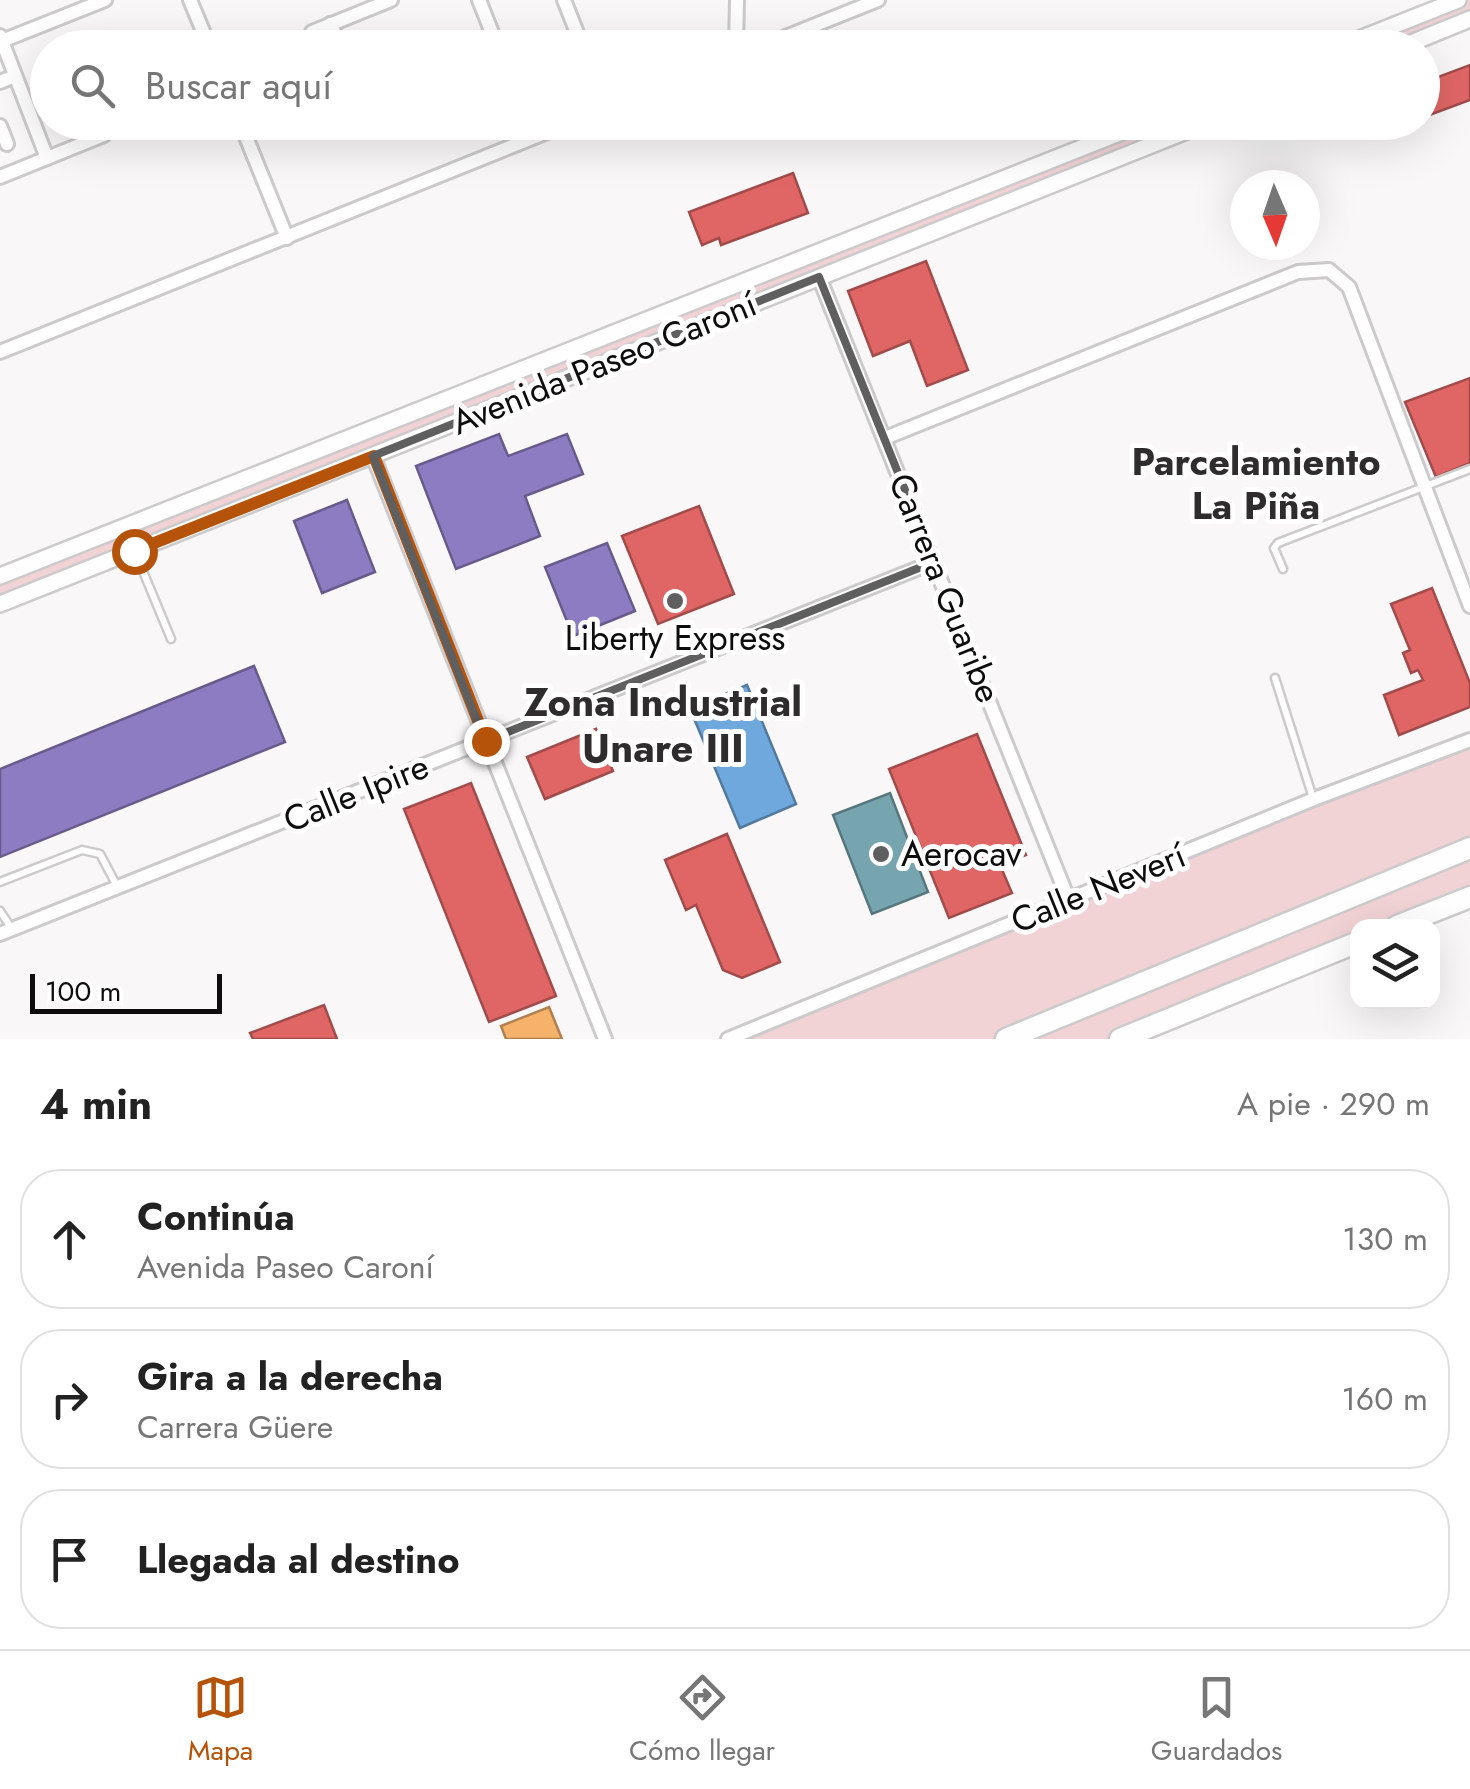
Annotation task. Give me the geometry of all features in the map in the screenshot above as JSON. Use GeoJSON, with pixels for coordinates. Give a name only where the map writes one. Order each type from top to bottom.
{"type":"FeatureCollection","features":[{"type":"Feature","properties":{"kind":"main road"},"geometry":{"type":"LineString","coordinates":[[1006,1039],[1470,848]]}},
{"type":"Feature","properties":{"kind":"main road"},"geometry":{"type":"LineString","coordinates":[[1415,919],[1470,897]]}},
{"type":"Feature","properties":{"kind":"main road"},"geometry":{"type":"LineString","coordinates":[[1120,1039],[1350,945]]}},
{"type":"Feature","properties":{"kind":"street"},"geometry":{"type":"LineString","coordinates":[[30,114],[1,38],[105,0]]}},
{"type":"Feature","properties":{"kind":"street"},"geometry":{"type":"LineString","coordinates":[[190,0],[202,30]]}},
{"type":"Feature","properties":{"kind":"street"},"geometry":{"type":"LineString","coordinates":[[316,30],[362,5],[391,0]]}},
{"type":"Feature","properties":{"kind":"street"},"geometry":{"type":"LineString","coordinates":[[480,0],[491,30]]}},
{"type":"Feature","properties":{"kind":"street"},"geometry":{"type":"LineString","coordinates":[[737,30],[738,0]]}},
{"type":"Feature","properties":{"kind":"street"},"geometry":{"type":"LineString","coordinates":[[1382,30],[1458,0]]}},
{"type":"Feature","properties":{"kind":"street"},"geometry":{"type":"LineString","coordinates":[[568,1],[577,30]]}},
{"type":"Feature","properties":{"kind":"street"},"geometry":{"type":"LineString","coordinates":[[802,30],[870,2]]}},
{"type":"Feature","properties":{"kind":"street"},"geometry":{"type":"LineString","coordinates":[[1440,31],[1470,19]]}},
{"type":"Feature","properties":{"kind":"street"},"geometry":{"type":"LineString","coordinates":[[330,24],[333,30]]}},
{"type":"Feature","properties":{"kind":"street"},"geometry":{"type":"LineString","coordinates":[[0,82],[15,76]]}},
{"type":"Feature","properties":{"kind":"street"},"geometry":{"type":"LineString","coordinates":[[0,126],[7,144]]}},
{"type":"Feature","properties":{"kind":"street"},"geometry":{"type":"LineString","coordinates":[[40,140],[47,158]]}},
{"type":"Feature","properties":{"kind":"street"},"geometry":{"type":"LineString","coordinates":[[0,177],[94,140]]}},
{"type":"Feature","properties":{"kind":"street"},"geometry":{"type":"LineString","coordinates":[[247,140],[287,238]]}},
{"type":"Feature","properties":{"kind":"street"},"geometry":{"type":"LineString","coordinates":[[0,352],[528,140]]}},
{"type":"Feature","properties":{"kind":"street","name":"Avenida Paseo Caroní"},"geometry":{"type":"LineString","coordinates":[[0,576],[1102,140]]}},
{"type":"Feature","properties":{"kind":"street","name":"Avenida Paseo Caroní"},"geometry":{"type":"LineString","coordinates":[[0,604],[1163,140]]}},
{"type":"Feature","properties":{"kind":"street"},"geometry":{"type":"LineString","coordinates":[[885,438],[1281,278],[1314,269],[1329,270],[1348,288],[1470,606]]}},
{"type":"Feature","properties":{"kind":"street","name":"Carrera Guaribe"},"geometry":{"type":"LineString","coordinates":[[819,276],[1069,900]]}},
{"type":"Feature","properties":{"kind":"street"},"geometry":{"type":"LineString","coordinates":[[374,456],[605,1039]]}},
{"type":"Feature","properties":{"kind":"street","name":"Calle Ipire"},"geometry":{"type":"LineString","coordinates":[[6,932],[934,562]]}},
{"type":"Feature","properties":{"kind":"street","name":"Calle Neverí"},"geometry":{"type":"LineString","coordinates":[[728,1039],[1470,740]]}},
{"type":"Feature","properties":{"kind":"lane"},"geometry":{"type":"LineString","coordinates":[[1283,570],[1274,548],[1278,543],[1422,485],[1470,470]]}},
{"type":"Feature","properties":{"kind":"lane"},"geometry":{"type":"LineString","coordinates":[[134,551],[171,640]]}},
{"type":"Feature","properties":{"kind":"lane"},"geometry":{"type":"LineString","coordinates":[[1274,678],[1314,800]]}},
{"type":"Feature","properties":{"kind":"lane"},"geometry":{"type":"LineString","coordinates":[[0,882],[82,850],[100,854],[118,887]]}},
{"type":"Feature","properties":{"kind":"lane"},"geometry":{"type":"LineString","coordinates":[[0,911],[6,932]]}},
{"type":"Feature","properties":{"kind":"highlighted area"},"geometry":{"type":"Polygon","coordinates":[[[819,277],[934,562],[485,741],[373,456],[819,277]]]}},
{"type":"Feature","properties":{"kind":"shaded area"},"geometry":{"type":"Polygon","coordinates":[[[1458,0],[1470,0],[1470,19],[1440,31],[1382,30],[1458,0]]]}},
{"type":"Feature","properties":{"kind":"shaded area"},"geometry":{"type":"Polygon","coordinates":[[[1104,140],[1166,140],[0,604],[0,576],[1104,140]]]}},
{"type":"Feature","properties":{"kind":"shaded area"},"geometry":{"type":"Polygon","coordinates":[[[1470,740],[1470,897],[1415,919],[1350,919],[1350,945],[1120,1039],[728,1039],[1470,740]]]}},
{"type":"Feature","properties":{"kind":"building: Comercios"},"geometry":{"type":"Polygon","coordinates":[[[1470,65],[1470,100],[1440,111],[1440,76],[1470,65]]]}},
{"type":"Feature","properties":{"kind":"building: Comercios"},"geometry":{"type":"Polygon","coordinates":[[[793,173],[808,213],[721,245],[719,238],[702,245],[689,212],[793,173]]]}},
{"type":"Feature","properties":{"kind":"building: Comercios"},"geometry":{"type":"Polygon","coordinates":[[[926,261],[968,370],[927,386],[910,341],[873,356],[848,291],[926,261]]]}},
{"type":"Feature","properties":{"kind":"building: Comercios"},"geometry":{"type":"Polygon","coordinates":[[[1470,378],[1470,463],[1436,477],[1405,402],[1470,378]]]}},
{"type":"Feature","properties":{"kind":"building: Comercios"},"geometry":{"type":"Polygon","coordinates":[[[699,506],[734,594],[658,624],[622,536],[699,506]]]}},
{"type":"Feature","properties":{"kind":"building: Comercios"},"geometry":{"type":"Polygon","coordinates":[[[1432,588],[1470,683],[1470,707],[1399,735],[1384,695],[1423,680],[1418,670],[1411,673],[1403,653],[1410,650],[1391,604],[1432,588]]]}},
{"type":"Feature","properties":{"kind":"building: Comercios"},"geometry":{"type":"Polygon","coordinates":[[[596,729],[613,771],[545,799],[527,757],[596,729]]]}},
{"type":"Feature","properties":{"kind":"building: Comercios"},"geometry":{"type":"Polygon","coordinates":[[[977,734],[1026,855],[1000,865],[1012,893],[949,918],[889,769],[977,734]]]}},
{"type":"Feature","properties":{"kind":"building: Comercios"},"geometry":{"type":"Polygon","coordinates":[[[471,783],[556,996],[489,1022],[404,809],[471,783]]]}},
{"type":"Feature","properties":{"kind":"building: Comercios"},"geometry":{"type":"Polygon","coordinates":[[[727,834],[780,962],[742,978],[723,970],[696,905],[686,910],[665,860],[727,834]]]}},
{"type":"Feature","properties":{"kind":"building: Comercios"},"geometry":{"type":"Polygon","coordinates":[[[324,1005],[337,1039],[253,1039],[250,1033],[324,1005]]]}},
{"type":"Feature","properties":{"kind":"building: Oficinas"},"geometry":{"type":"Polygon","coordinates":[[[499,434],[508,456],[567,434],[583,474],[525,496],[540,536],[456,569],[416,466],[499,434]]]}},
{"type":"Feature","properties":{"kind":"building: Oficinas"},"geometry":{"type":"Polygon","coordinates":[[[347,500],[375,572],[322,593],[294,521],[347,500]]]}},
{"type":"Feature","properties":{"kind":"building: Oficinas"},"geometry":{"type":"Polygon","coordinates":[[[607,543],[635,611],[573,636],[545,567],[607,543]]]}},
{"type":"Feature","properties":{"kind":"building: Oficinas"},"geometry":{"type":"Polygon","coordinates":[[[254,666],[285,742],[0,857],[0,769],[254,666]]]}},
{"type":"Feature","properties":{"kind":"building: Escuelas"},"geometry":{"type":"Polygon","coordinates":[[[747,685],[796,804],[740,828],[690,709],[747,685]]]}},
{"type":"Feature","properties":{"kind":"building: Salud"},"geometry":{"type":"Polygon","coordinates":[[[549,1007],[562,1039],[506,1039],[501,1026],[549,1007]]]}},
{"type":"Feature","properties":{"kind":"building: Público","name":"Aerocav"},"geometry":{"type":"Polygon","coordinates":[[[890,793],[928,892],[872,914],[833,815],[890,793]]]}},
{"type":"Feature","properties":{"kind":"place","name":"Liberty Express"},"geometry":{"type":"Point","coordinates":[675,601]}},
{"type":"Feature","properties":{"kind":"place","name":"Aerocav"},"geometry":{"type":"Point","coordinates":[881,854]}},
{"type":"Feature","properties":{"kind":"district","name":"Parcelamiento La Piña"},"geometry":{"type":"Point","coordinates":[1256,483]}},
{"type":"Feature","properties":{"kind":"district","name":"Zona Industrial Unare III"},"geometry":{"type":"Point","coordinates":[663,725]}},
{"type":"Feature","properties":{"kind":"route"},"geometry":{"type":"LineString","coordinates":[[134,551],[374,456],[486,741]]}}]}
